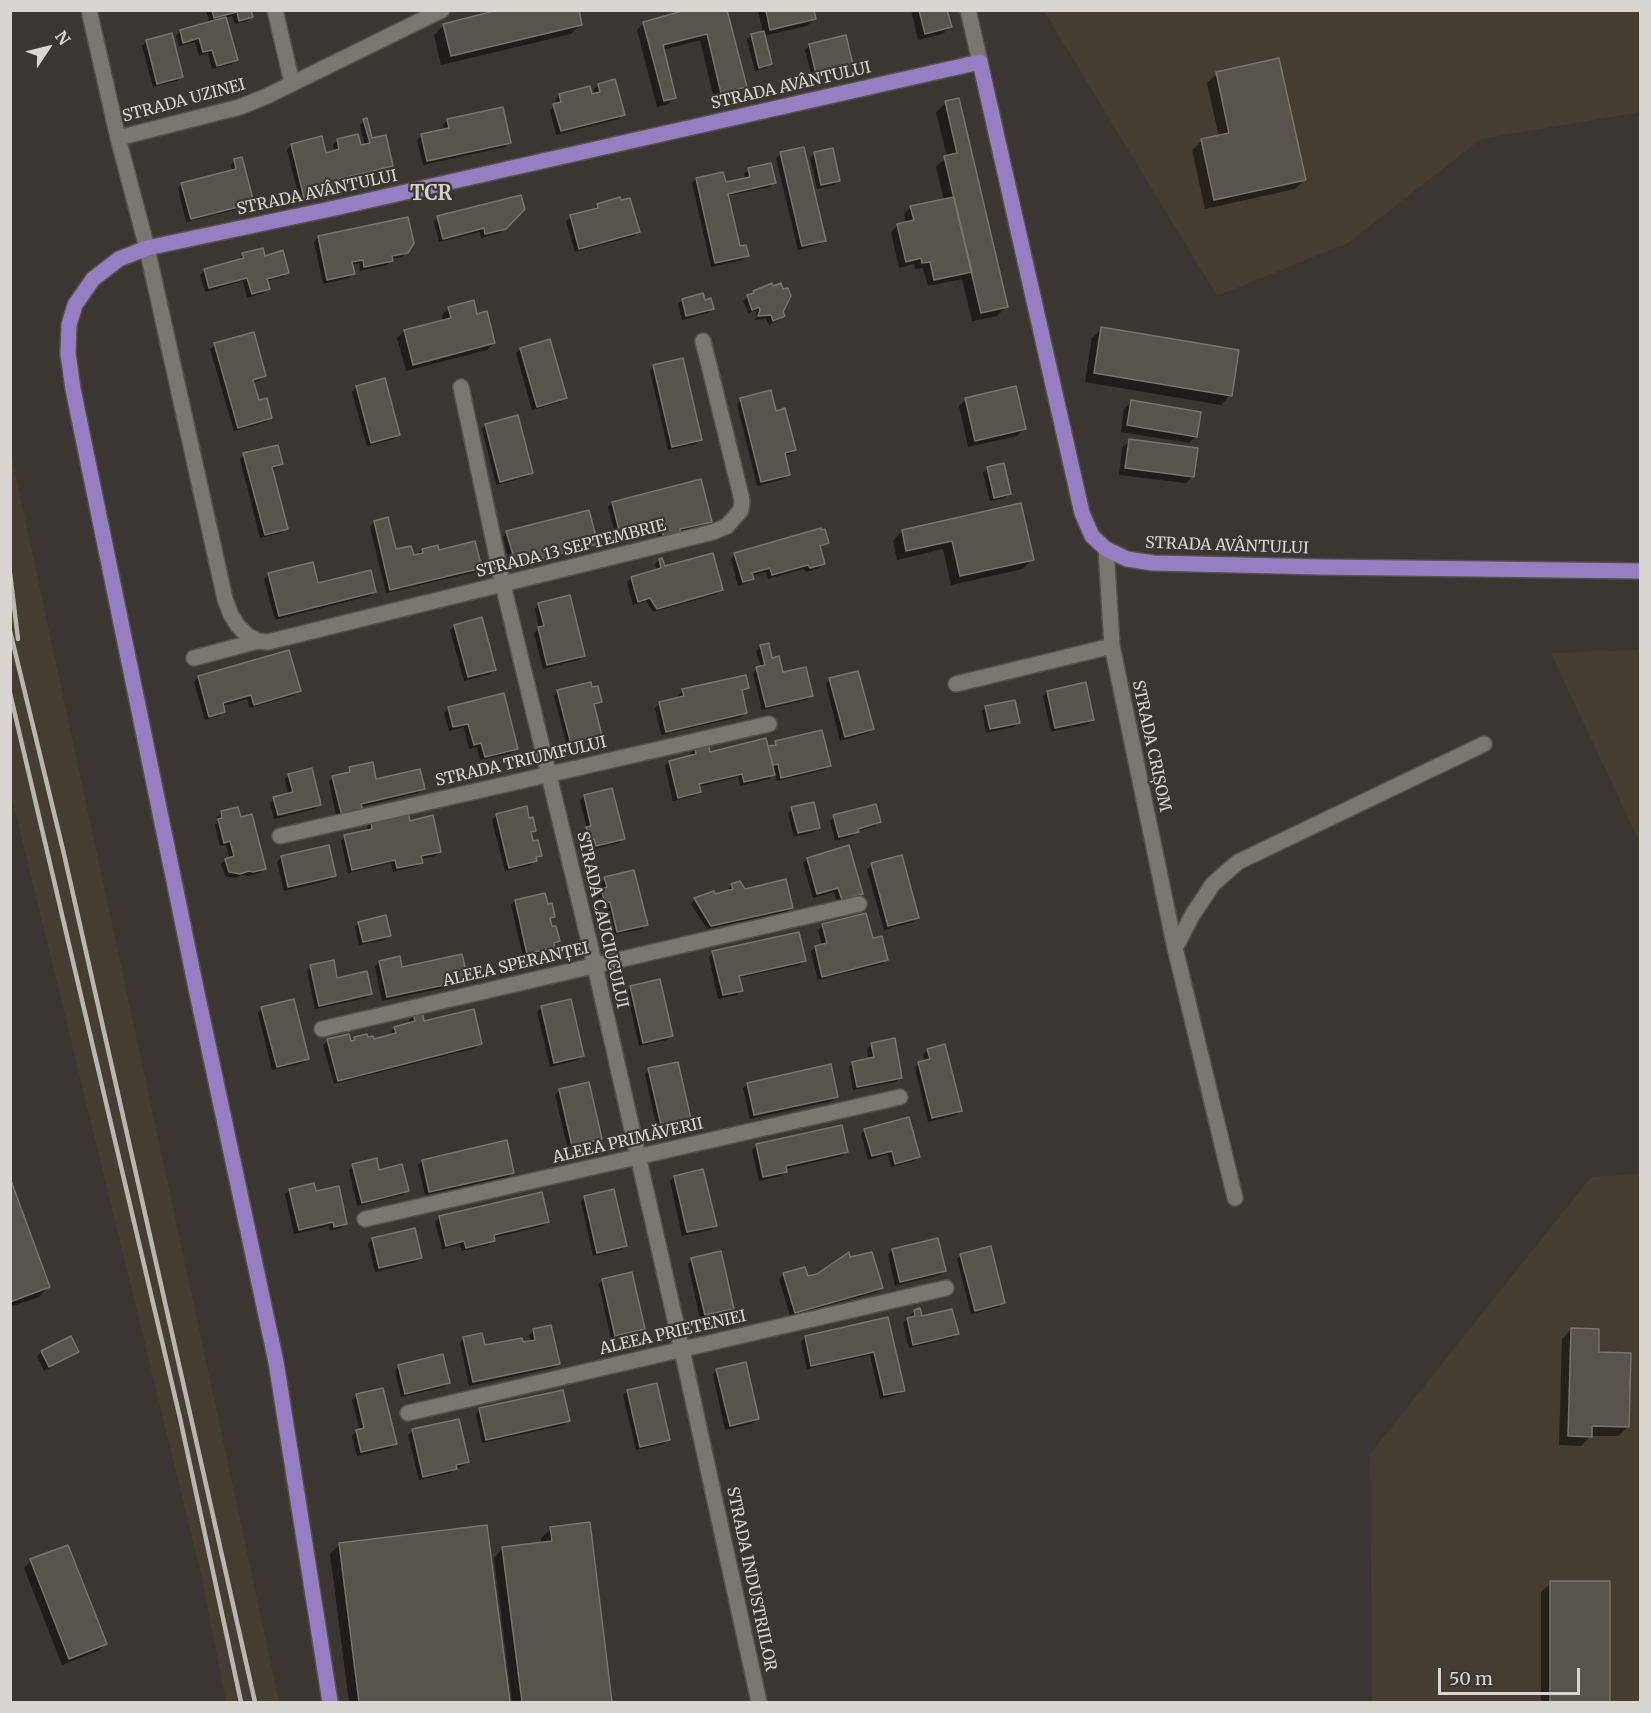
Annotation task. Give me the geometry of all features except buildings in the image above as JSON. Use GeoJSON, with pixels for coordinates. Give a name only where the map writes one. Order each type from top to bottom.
{"type":"FeatureCollection","features":[{"type":"Feature","properties":{"kind":"main road","name":"STRADA AVÂNTULUI"},"geometry":{"type":"LineString","coordinates":[[330,1702],[276,1362],[196,993],[68,354],[69,325],[75,305],[93,279],[119,259],[147,248],[347,206],[980,62],[1082,513],[1092,536],[1107,549],[1127,559],[1153,563],[1641,571]]}},
{"type":"Feature","properties":{"kind":"street","name":"STRADA UZINEI"},"geometry":{"type":"LineString","coordinates":[[89,10],[117,138],[147,248]]}},
{"type":"Feature","properties":{"kind":"street"},"geometry":{"type":"LineString","coordinates":[[275,10],[292,83]]}},
{"type":"Feature","properties":{"kind":"street","name":"STRADA UZINEI"},"geometry":{"type":"LineString","coordinates":[[117,138],[240,107],[442,10]]}},
{"type":"Feature","properties":{"kind":"street","name":"STRADA AVÂNTULUI"},"geometry":{"type":"LineString","coordinates":[[968,10],[980,62]]}},
{"type":"Feature","properties":{"kind":"street"},"geometry":{"type":"LineString","coordinates":[[147,248],[225,599],[238,626],[258,641]]}},
{"type":"Feature","properties":{"kind":"street","name":"STRADA 13 SEPTEMBRIE"},"geometry":{"type":"LineString","coordinates":[[194,658],[258,641],[268,642],[503,585],[713,532],[727,526],[741,510],[742,500],[703,341]]}},
{"type":"Feature","properties":{"kind":"street","name":"STRADA CAUCIUCULUI"},"geometry":{"type":"LineString","coordinates":[[461,387],[503,585],[595,966],[707,1462]]}},
{"type":"Feature","properties":{"kind":"street","name":"STRADA CRIȘOM"},"geometry":{"type":"LineString","coordinates":[[1107,549],[1112,646],[1175,948],[1234,1198]]}},
{"type":"Feature","properties":{"kind":"street"},"geometry":{"type":"LineString","coordinates":[[956,684],[1112,646]]}},
{"type":"Feature","properties":{"kind":"street","name":"STRADA TRIUMFULUI"},"geometry":{"type":"LineString","coordinates":[[280,836],[770,724]]}},
{"type":"Feature","properties":{"kind":"street"},"geometry":{"type":"LineString","coordinates":[[1175,948],[1193,914],[1213,884],[1238,862],[1484,744]]}},
{"type":"Feature","properties":{"kind":"street","name":"ALEEA SPERANȚEI"},"geometry":{"type":"LineString","coordinates":[[322,1029],[859,904]]}},
{"type":"Feature","properties":{"kind":"street","name":"ALEEA PRIMĂVERII"},"geometry":{"type":"LineString","coordinates":[[365,1219],[900,1097]]}},
{"type":"Feature","properties":{"kind":"street","name":"ALEEA PRIETENIEI"},"geometry":{"type":"LineString","coordinates":[[408,1413],[946,1288]]}},
{"type":"Feature","properties":{"kind":"street","name":"STRADA INDUSTRIILOR"},"geometry":{"type":"LineString","coordinates":[[707,1462],[759,1702]]}},
{"type":"Feature","properties":{"kind":"shaded area"},"geometry":{"type":"Polygon","coordinates":[[[1044,11],[1640,11],[1640,112],[1481,139],[1348,243],[1217,296],[1044,11]]]}},
{"type":"Feature","properties":{"kind":"shaded area"},"geometry":{"type":"Polygon","coordinates":[[[11,454],[279,1702],[226,1702],[201,1574],[11,794],[11,454]]]}},
{"type":"Feature","properties":{"kind":"shaded area"},"geometry":{"type":"Polygon","coordinates":[[[1640,650],[1640,843],[1551,653],[1640,650]]]}},
{"type":"Feature","properties":{"kind":"shaded area"},"geometry":{"type":"Polygon","coordinates":[[[1640,1174],[1640,1702],[1372,1702],[1370,1454],[1591,1177],[1640,1174]]]}},
{"type":"Feature","properties":{"kind":"railway"},"geometry":{"type":"LineString","coordinates":[[10,573],[18,639]]}},
{"type":"Feature","properties":{"kind":"railway"},"geometry":{"type":"LineString","coordinates":[[10,631],[64,854],[255,1702]]}},
{"type":"Feature","properties":{"kind":"railway"},"geometry":{"type":"LineString","coordinates":[[10,693],[180,1418],[241,1702]]}},
{"type":"Feature","properties":{"kind":"district","name":"TCR"},"geometry":{"type":"Point","coordinates":[431,194]}}]}
